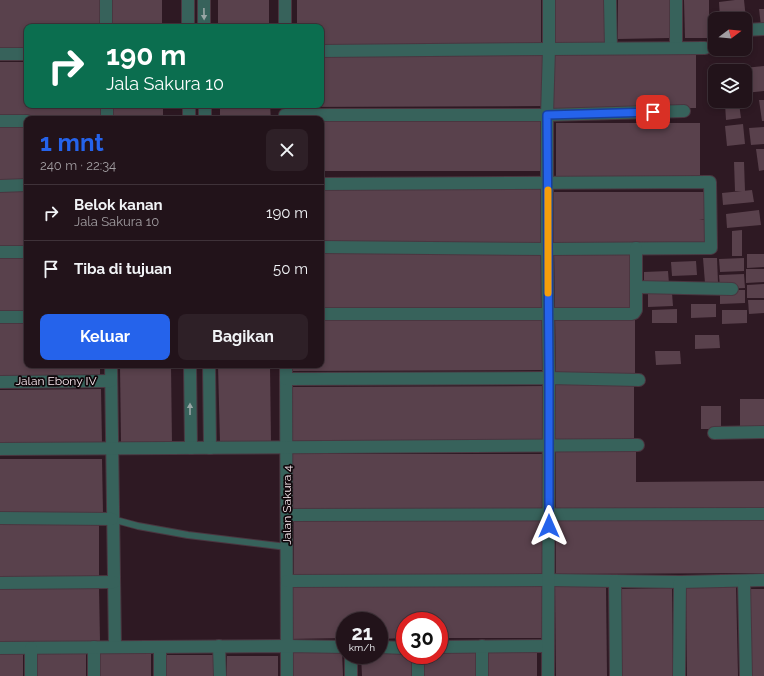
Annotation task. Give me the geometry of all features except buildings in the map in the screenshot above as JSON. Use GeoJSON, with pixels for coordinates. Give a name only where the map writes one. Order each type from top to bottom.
{"type":"FeatureCollection","features":[{"type":"Feature","properties":{"kind":"street"},"geometry":{"type":"LineString","coordinates":[[106,0],[106,24]]}},
{"type":"Feature","properties":{"kind":"street"},"geometry":{"type":"LineString","coordinates":[[188,0],[188,24]]}},
{"type":"Feature","properties":{"kind":"street"},"geometry":{"type":"LineString","coordinates":[[204,0],[204,24]]}},
{"type":"Feature","properties":{"kind":"street"},"geometry":{"type":"LineString","coordinates":[[285,0],[285,24]]}},
{"type":"Feature","properties":{"kind":"street"},"geometry":{"type":"LineString","coordinates":[[548,676],[549,378],[547,115],[549,0]]}},
{"type":"Feature","properties":{"kind":"street"},"geometry":{"type":"LineString","coordinates":[[610,0],[611,48]]}},
{"type":"Feature","properties":{"kind":"street"},"geometry":{"type":"LineString","coordinates":[[676,0],[676,48]]}},
{"type":"Feature","properties":{"kind":"street"},"geometry":{"type":"LineString","coordinates":[[752,30],[764,29]]}},
{"type":"Feature","properties":{"kind":"street"},"geometry":{"type":"LineString","coordinates":[[324,51],[705,48]]}},
{"type":"Feature","properties":{"kind":"street"},"geometry":{"type":"LineString","coordinates":[[0,54],[24,54]]}},
{"type":"Feature","properties":{"kind":"street"},"geometry":{"type":"LineString","coordinates":[[285,113],[547,115],[684,111]]}},
{"type":"Feature","properties":{"kind":"street"},"geometry":{"type":"LineString","coordinates":[[0,121],[24,121]]}},
{"type":"Feature","properties":{"kind":"street"},"geometry":{"type":"LineString","coordinates":[[324,184],[710,182],[711,248],[548,249],[324,247]]}},
{"type":"Feature","properties":{"kind":"street"},"geometry":{"type":"LineString","coordinates":[[0,186],[24,185]]}},
{"type":"Feature","properties":{"kind":"street"},"geometry":{"type":"LineString","coordinates":[[324,314],[631,314],[636,310],[636,248]]}},
{"type":"Feature","properties":{"kind":"street"},"geometry":{"type":"LineString","coordinates":[[0,252],[24,252]]}},
{"type":"Feature","properties":{"kind":"street"},"geometry":{"type":"LineString","coordinates":[[636,287],[732,290]]}},
{"type":"Feature","properties":{"kind":"street"},"geometry":{"type":"LineString","coordinates":[[0,317],[24,317]]}},
{"type":"Feature","properties":{"kind":"street"},"geometry":{"type":"LineString","coordinates":[[111,368],[115,647]]}},
{"type":"Feature","properties":{"kind":"street"},"geometry":{"type":"LineString","coordinates":[[190,368],[190,448]]}},
{"type":"Feature","properties":{"kind":"street"},"geometry":{"type":"LineString","coordinates":[[209,368],[210,448]]}},
{"type":"Feature","properties":{"kind":"street","name":"Jalan Sakura 4"},"geometry":{"type":"LineString","coordinates":[[286,368],[287,676]]}},
{"type":"Feature","properties":{"kind":"street"},"geometry":{"type":"LineString","coordinates":[[286,379],[549,378],[639,380]]}},
{"type":"Feature","properties":{"kind":"street","name":"Jalan Ebony IV"},"geometry":{"type":"LineString","coordinates":[[0,382],[111,381]]}},
{"type":"Feature","properties":{"kind":"street"},"geometry":{"type":"LineString","coordinates":[[714,433],[764,432]]}},
{"type":"Feature","properties":{"kind":"street"},"geometry":{"type":"LineString","coordinates":[[0,449],[638,445]]}},
{"type":"Feature","properties":{"kind":"street"},"geometry":{"type":"LineString","coordinates":[[287,515],[764,514]]}},
{"type":"Feature","properties":{"kind":"street"},"geometry":{"type":"LineString","coordinates":[[0,518],[112,519]]}},
{"type":"Feature","properties":{"kind":"street"},"geometry":{"type":"LineString","coordinates":[[287,581],[549,580],[680,582],[764,580]]}},
{"type":"Feature","properties":{"kind":"street"},"geometry":{"type":"LineString","coordinates":[[614,581],[616,676]]}},
{"type":"Feature","properties":{"kind":"street"},"geometry":{"type":"LineString","coordinates":[[744,581],[746,676]]}},
{"type":"Feature","properties":{"kind":"street"},"geometry":{"type":"LineString","coordinates":[[0,583],[114,582]]}},
{"type":"Feature","properties":{"kind":"street"},"geometry":{"type":"LineString","coordinates":[[679,676],[680,582]]}},
{"type":"Feature","properties":{"kind":"street"},"geometry":{"type":"LineString","coordinates":[[219,646],[220,676]]}},
{"type":"Feature","properties":{"kind":"street"},"geometry":{"type":"LineString","coordinates":[[0,648],[219,646],[336,647]]}},
{"type":"Feature","properties":{"kind":"street"},"geometry":{"type":"LineString","coordinates":[[482,646],[482,676]]}},
{"type":"Feature","properties":{"kind":"street"},"geometry":{"type":"LineString","coordinates":[[448,647],[548,646]]}},
{"type":"Feature","properties":{"kind":"street"},"geometry":{"type":"LineString","coordinates":[[94,647],[94,676]]}},
{"type":"Feature","properties":{"kind":"street"},"geometry":{"type":"LineString","coordinates":[[160,647],[160,676]]}},
{"type":"Feature","properties":{"kind":"street"},"geometry":{"type":"LineString","coordinates":[[31,648],[31,676]]}},
{"type":"Feature","properties":{"kind":"street"},"geometry":{"type":"LineString","coordinates":[[351,676],[352,664]]}},
{"type":"Feature","properties":{"kind":"street"},"geometry":{"type":"LineString","coordinates":[[418,664],[418,676]]}},
{"type":"Feature","properties":{"kind":"lane"},"geometry":{"type":"LineString","coordinates":[[112,519],[138,526],[188,535],[287,547]]}},
{"type":"Feature","properties":{"kind":"slow traffic"},"geometry":{"type":"LineString","coordinates":[[548,190],[548,293]]}},
{"type":"Feature","properties":{"kind":"route"},"geometry":{"type":"LineString","coordinates":[[549,526],[547,115],[653,112]]}}]}
